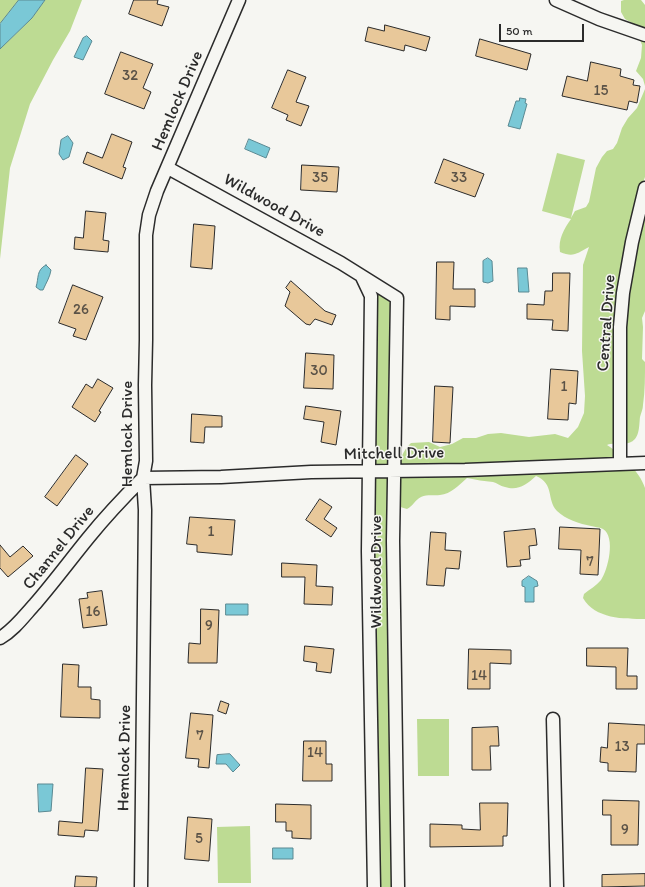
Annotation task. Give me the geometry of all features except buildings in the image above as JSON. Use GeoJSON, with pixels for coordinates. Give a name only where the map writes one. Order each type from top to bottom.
{"type":"FeatureCollection","features":[{"type":"Feature","properties":{"kind":"street","name":"Hemlock Drive"},"geometry":{"type":"LineString","coordinates":[[141,887],[145,510],[143,478],[146,461],[146,235],[149,215],[157,191],[239,0]]}},
{"type":"Feature","properties":{"kind":"street"},"geometry":{"type":"LineString","coordinates":[[556,0],[599,19],[645,34]]}},
{"type":"Feature","properties":{"kind":"street","name":"Wildwood Drive"},"geometry":{"type":"LineString","coordinates":[[168,168],[334,259],[397,298],[393,541],[398,887]]}},
{"type":"Feature","properties":{"kind":"street","name":"Central Drive"},"geometry":{"type":"LineString","coordinates":[[620,463],[620,327],[623,293],[632,242],[645,188]]}},
{"type":"Feature","properties":{"kind":"street","name":"Wildwood Drive"},"geometry":{"type":"LineString","coordinates":[[362,277],[371,296],[368,551],[374,887]]}},
{"type":"Feature","properties":{"kind":"street","name":"Mitchell Drive"},"geometry":{"type":"LineString","coordinates":[[143,478],[465,470],[645,463]]}},
{"type":"Feature","properties":{"kind":"street","name":"Channel Drive"},"geometry":{"type":"LineString","coordinates":[[0,638],[7,634],[23,618],[89,536],[119,502],[143,478]]}},
{"type":"Feature","properties":{"kind":"street"},"geometry":{"type":"LineString","coordinates":[[553,719],[557,887]]}},
{"type":"Feature","properties":{"kind":"green space"},"geometry":{"type":"Polygon","coordinates":[[[0,0],[19,0],[0,24],[0,0]]]}},
{"type":"Feature","properties":{"kind":"green space"},"geometry":{"type":"Polygon","coordinates":[[[45,0],[82,0],[70,31],[30,104],[10,168],[0,259],[0,49],[32,18],[45,0]]]}},
{"type":"Feature","properties":{"kind":"green space"},"geometry":{"type":"Polygon","coordinates":[[[641,0],[645,5],[645,86],[643,79],[636,71],[641,58],[642,45],[634,24],[625,19],[621,12],[621,1],[641,0]]]}},
{"type":"Feature","properties":{"kind":"green space"},"geometry":{"type":"Polygon","coordinates":[[[645,89],[645,177],[637,199],[645,213],[645,311],[642,318],[642,359],[645,362],[644,400],[636,438],[628,443],[607,445],[629,464],[643,482],[645,488],[645,619],[637,619],[619,618],[602,614],[588,605],[583,598],[584,594],[595,586],[604,575],[610,554],[607,533],[601,528],[568,519],[560,514],[552,502],[546,483],[542,479],[536,476],[518,488],[510,488],[503,487],[493,482],[467,478],[448,493],[421,497],[407,509],[397,506],[397,490],[399,464],[406,449],[411,443],[429,442],[440,447],[452,444],[463,438],[476,438],[488,434],[501,433],[529,437],[555,434],[568,438],[578,427],[584,413],[585,396],[582,351],[583,265],[589,247],[572,255],[560,252],[562,234],[571,219],[542,211],[557,153],[585,160],[571,218],[575,211],[586,207],[589,202],[596,168],[607,151],[613,149],[617,143],[622,128],[637,108],[645,89]]]}},
{"type":"Feature","properties":{"kind":"green space"},"geometry":{"type":"Polygon","coordinates":[[[362,277],[397,298],[398,887],[374,887],[371,296],[362,277]]]}},
{"type":"Feature","properties":{"kind":"green space"},"geometry":{"type":"Polygon","coordinates":[[[417,719],[449,719],[449,776],[418,776],[417,719]]]}},
{"type":"Feature","properties":{"kind":"green space"},"geometry":{"type":"Polygon","coordinates":[[[250,826],[251,883],[218,883],[217,827],[250,826]]]}},
{"type":"Feature","properties":{"kind":"water"},"geometry":{"type":"Polygon","coordinates":[[[19,0],[45,0],[32,18],[0,49],[0,24],[19,0]]]}},
{"type":"Feature","properties":{"kind":"water"},"geometry":{"type":"Polygon","coordinates":[[[87,36],[92,41],[83,60],[74,57],[83,38],[87,36]]]}},
{"type":"Feature","properties":{"kind":"water"},"geometry":{"type":"Polygon","coordinates":[[[520,98],[526,99],[525,103],[527,104],[520,129],[508,126],[516,101],[519,101],[520,98]]]}},
{"type":"Feature","properties":{"kind":"water"},"geometry":{"type":"Polygon","coordinates":[[[68,136],[73,143],[69,157],[63,160],[59,154],[61,140],[68,136]]]}},
{"type":"Feature","properties":{"kind":"water"},"geometry":{"type":"Polygon","coordinates":[[[249,139],[270,148],[266,158],[245,149],[249,139]]]}},
{"type":"Feature","properties":{"kind":"water"},"geometry":{"type":"Polygon","coordinates":[[[488,258],[492,261],[493,281],[488,283],[483,282],[483,261],[488,258]]]}},
{"type":"Feature","properties":{"kind":"water"},"geometry":{"type":"Polygon","coordinates":[[[46,265],[51,270],[43,290],[40,290],[36,287],[38,274],[46,265]]]}},
{"type":"Feature","properties":{"kind":"water"},"geometry":{"type":"Polygon","coordinates":[[[518,268],[527,268],[529,292],[519,292],[518,268]]]}},
{"type":"Feature","properties":{"kind":"water"},"geometry":{"type":"Polygon","coordinates":[[[529,576],[537,581],[538,586],[534,587],[534,602],[525,602],[525,587],[522,586],[522,581],[529,576]]]}},
{"type":"Feature","properties":{"kind":"water"},"geometry":{"type":"Polygon","coordinates":[[[226,604],[248,604],[248,615],[226,615],[226,604]]]}},
{"type":"Feature","properties":{"kind":"water"},"geometry":{"type":"Polygon","coordinates":[[[230,754],[240,765],[233,772],[226,764],[216,764],[217,755],[230,754]]]}},
{"type":"Feature","properties":{"kind":"water"},"geometry":{"type":"Polygon","coordinates":[[[38,784],[53,784],[51,811],[39,812],[38,784]]]}},
{"type":"Feature","properties":{"kind":"water"},"geometry":{"type":"Polygon","coordinates":[[[273,848],[293,848],[293,859],[273,859],[273,848]]]}}]}
